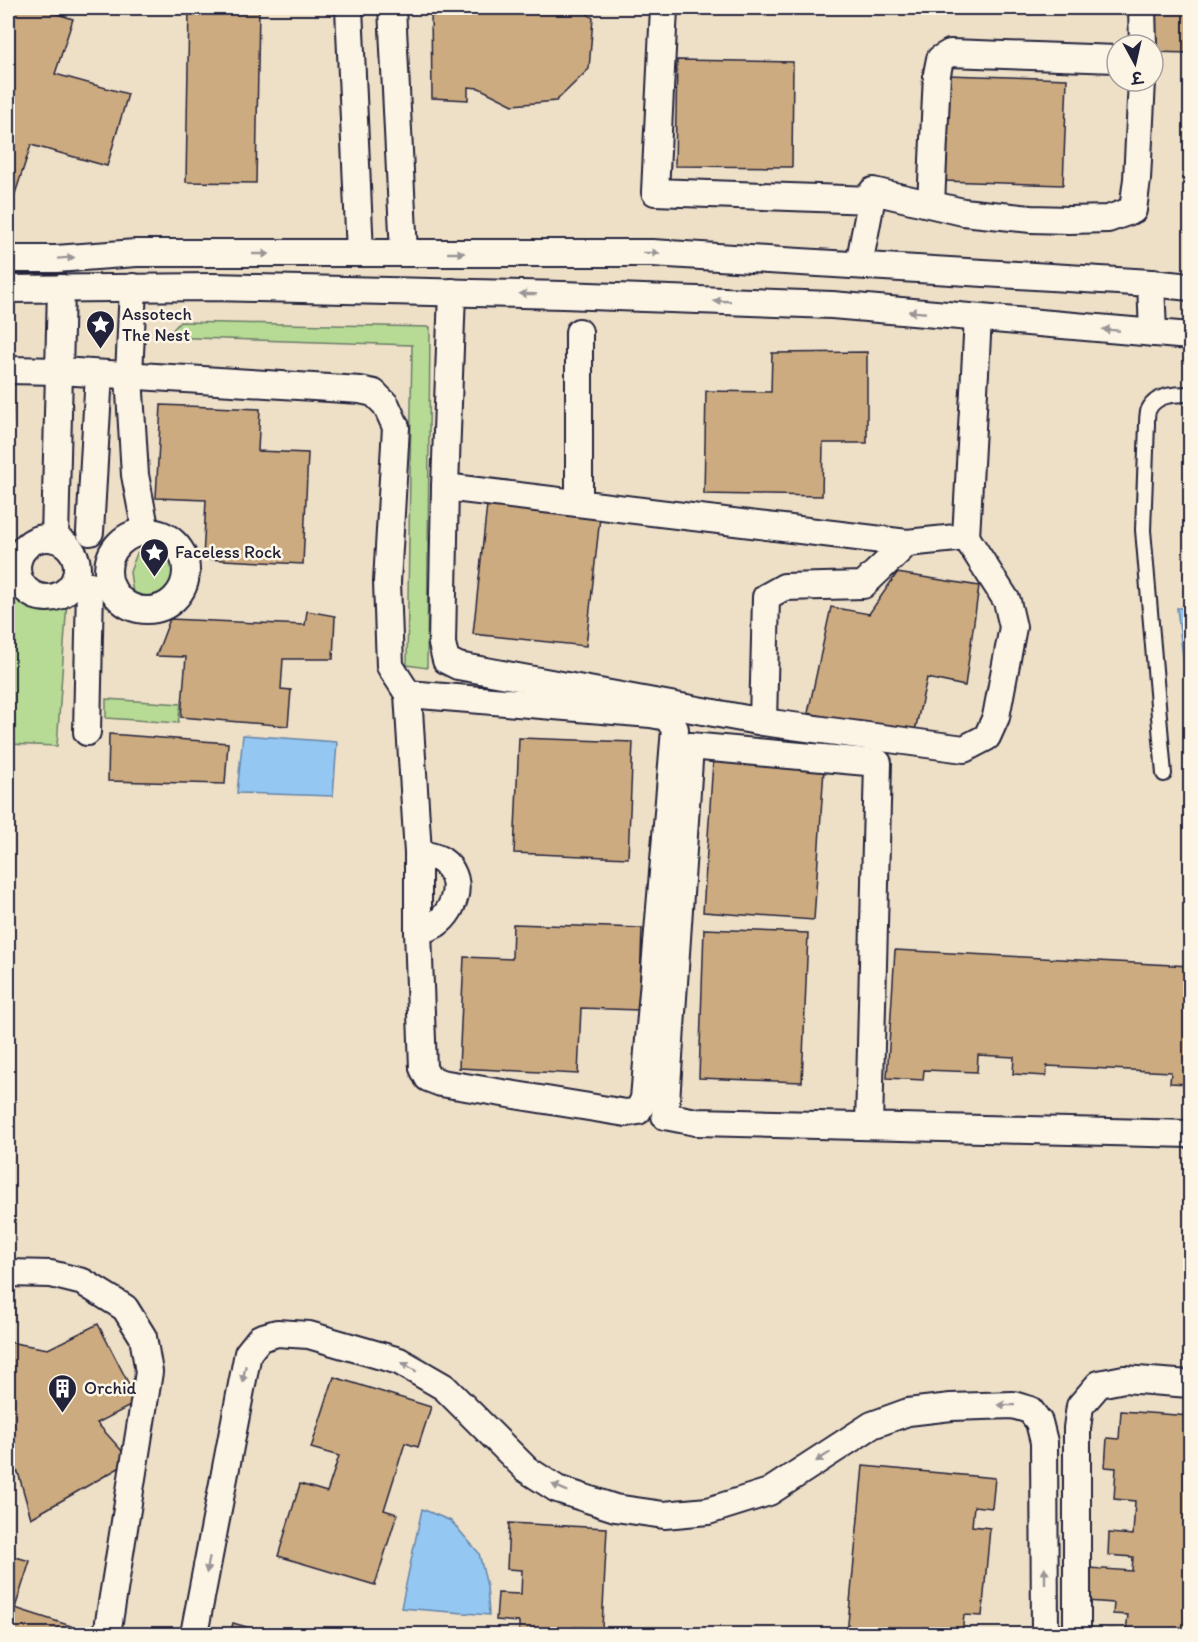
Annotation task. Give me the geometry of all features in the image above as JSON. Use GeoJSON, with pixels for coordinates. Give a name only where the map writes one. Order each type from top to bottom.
{"type":"FeatureCollection","features":[{"type":"Feature","properties":{"kind":"street"},"geometry":{"type":"LineString","coordinates":[[349,8],[360,254]]}},
{"type":"Feature","properties":{"kind":"street"},"geometry":{"type":"LineString","coordinates":[[392,8],[404,253]]}},
{"type":"Feature","properties":{"kind":"street"},"geometry":{"type":"LineString","coordinates":[[664,8],[655,192],[872,200]]}},
{"type":"Feature","properties":{"kind":"street"},"geometry":{"type":"LineString","coordinates":[[1142,8],[1143,33]]}},
{"type":"Feature","properties":{"kind":"street"},"geometry":{"type":"LineString","coordinates":[[931,204],[937,74],[940,59],[950,53],[1105,59]]}},
{"type":"Feature","properties":{"kind":"street"},"geometry":{"type":"LineString","coordinates":[[859,265],[873,191],[963,212],[1031,219],[1108,219],[1133,210],[1141,93]]}},
{"type":"Feature","properties":{"kind":"street"},"geometry":{"type":"LineString","coordinates":[[8,260],[136,254],[652,253],[1191,287]]}},
{"type":"Feature","properties":{"kind":"street"},"geometry":{"type":"LineString","coordinates":[[174,254],[175,287]]}},
{"type":"Feature","properties":{"kind":"street"},"geometry":{"type":"LineString","coordinates":[[1151,283],[1153,333]]}},
{"type":"Feature","properties":{"kind":"street"},"geometry":{"type":"LineString","coordinates":[[133,287],[129,376],[135,475],[146,532]]}},
{"type":"Feature","properties":{"kind":"street"},"geometry":{"type":"LineString","coordinates":[[8,289],[225,287],[563,295],[832,305],[1191,336]]}},
{"type":"Feature","properties":{"kind":"street"},"geometry":{"type":"LineString","coordinates":[[55,539],[61,288]]}},
{"type":"Feature","properties":{"kind":"street"},"geometry":{"type":"LineString","coordinates":[[452,292],[442,644],[446,660],[458,666],[763,722],[964,749],[987,737],[996,717],[1013,627],[1007,601],[966,537],[978,318]]}},
{"type":"Feature","properties":{"kind":"street"},"geometry":{"type":"LineString","coordinates":[[579,332],[579,503]]}},
{"type":"Feature","properties":{"kind":"street"},"geometry":{"type":"LineString","coordinates":[[8,370],[60,371],[360,390],[374,393],[386,405],[396,427],[387,582],[390,666],[408,694],[418,853],[418,931],[423,1068],[429,1078],[441,1083],[626,1113],[638,1111],[644,1099],[675,729],[667,717],[651,714],[408,694]]}},
{"type":"Feature","properties":{"kind":"street"},"geometry":{"type":"LineString","coordinates":[[90,532],[99,374]]}},
{"type":"Feature","properties":{"kind":"street"},"geometry":{"type":"LineString","coordinates":[[445,487],[907,543],[966,537]]}},
{"type":"Feature","properties":{"kind":"street"},"geometry":{"type":"LineString","coordinates":[[55,539],[36,540],[21,553],[18,573],[21,582],[27,591],[36,596],[56,597],[65,592],[91,586],[109,574],[109,561],[114,550],[123,541],[146,532],[159,534],[180,549],[185,561],[186,574],[183,586],[176,597],[166,605],[154,609],[141,609],[129,605],[118,597],[91,586],[76,577],[78,567],[76,558],[71,549],[55,539]]}},
{"type":"Feature","properties":{"kind":"street"},"geometry":{"type":"LineString","coordinates":[[763,722],[766,597],[784,587],[863,585],[907,543]]}},
{"type":"Feature","properties":{"kind":"street"},"geometry":{"type":"LineString","coordinates":[[87,732],[91,586]]}},
{"type":"Feature","properties":{"kind":"street"},"geometry":{"type":"LineString","coordinates":[[869,1126],[878,763],[690,746],[665,1116],[696,1122],[1191,1134]]}},
{"type":"Feature","properties":{"kind":"street"},"geometry":{"type":"LineString","coordinates":[[418,853],[440,859],[451,870],[456,881],[456,895],[449,912],[435,925],[418,931]]}},
{"type":"Feature","properties":{"kind":"street"},"geometry":{"type":"LineString","coordinates":[[8,1272],[51,1274],[83,1282],[125,1308],[143,1337],[149,1372],[107,1635]]}},
{"type":"Feature","properties":{"kind":"street"},"geometry":{"type":"LineString","coordinates":[[194,1635],[248,1353],[260,1338],[278,1333],[309,1335],[399,1361],[444,1388],[526,1468],[557,1489],[615,1508],[664,1515],[708,1511],[769,1492],[872,1425],[908,1412],[951,1407],[1013,1405],[1030,1410],[1039,1422],[1044,1442],[1046,1635]]}},
{"type":"Feature","properties":{"kind":"street"},"geometry":{"type":"LineString","coordinates":[[1077,1635],[1077,1428],[1080,1406],[1099,1384],[1124,1379],[1191,1384]]}},
{"type":"Feature","properties":{"kind":"lane"},"geometry":{"type":"LineString","coordinates":[[1164,774],[1143,530],[1146,424],[1149,409],[1158,399],[1178,394],[1191,394]]}},
{"type":"Feature","properties":{"kind":"green space"},"geometry":{"type":"Polygon","coordinates":[[[180,322],[430,327],[427,668],[407,665],[412,345],[166,337],[180,322]]]}},
{"type":"Feature","properties":{"kind":"green space"},"geometry":{"type":"Polygon","coordinates":[[[161,543],[174,550],[177,580],[169,594],[156,601],[134,601],[130,572],[137,553],[161,543]]]}},
{"type":"Feature","properties":{"kind":"green space"},"geometry":{"type":"Polygon","coordinates":[[[8,592],[56,594],[67,601],[57,746],[8,744],[8,592]]]}},
{"type":"Feature","properties":{"kind":"green space"},"geometry":{"type":"Polygon","coordinates":[[[106,699],[181,704],[178,723],[106,718],[106,699]]]}},
{"type":"Feature","properties":{"kind":"water"},"geometry":{"type":"Polygon","coordinates":[[[1177,608],[1190,608],[1190,715],[1177,608]]]}},
{"type":"Feature","properties":{"kind":"water"},"geometry":{"type":"Polygon","coordinates":[[[243,735],[337,742],[333,796],[237,793],[243,735]]]}},
{"type":"Feature","properties":{"kind":"water"},"geometry":{"type":"Polygon","coordinates":[[[422,1509],[451,1521],[479,1553],[487,1586],[489,1615],[401,1608],[422,1509]]]}},
{"type":"Feature","properties":{"kind":"building"},"geometry":{"type":"Polygon","coordinates":[[[8,8],[39,8],[73,19],[55,74],[128,94],[107,166],[31,145],[12,203],[8,201],[8,8]]]}},
{"type":"Feature","properties":{"kind":"building"},"geometry":{"type":"Polygon","coordinates":[[[189,8],[259,8],[256,183],[186,182],[189,8]]]}},
{"type":"Feature","properties":{"kind":"building"},"geometry":{"type":"Polygon","coordinates":[[[431,8],[579,8],[593,18],[589,69],[556,101],[513,105],[479,88],[468,87],[468,100],[432,98],[431,8]]]}},
{"type":"Feature","properties":{"kind":"building"},"geometry":{"type":"Polygon","coordinates":[[[1154,8],[1190,8],[1190,53],[1165,52],[1165,33],[1153,33],[1154,8]]]}},
{"type":"Feature","properties":{"kind":"building"},"geometry":{"type":"Polygon","coordinates":[[[677,60],[793,62],[792,167],[675,166],[677,60]]]}},
{"type":"Feature","properties":{"kind":"building"},"geometry":{"type":"Polygon","coordinates":[[[946,75],[1067,79],[1063,185],[943,181],[946,75]]]}},
{"type":"Feature","properties":{"kind":"building"},"geometry":{"type":"Polygon","coordinates":[[[867,352],[867,443],[823,443],[822,496],[704,494],[706,391],[771,392],[772,353],[867,352]]]}},
{"type":"Feature","properties":{"kind":"building"},"geometry":{"type":"Polygon","coordinates":[[[8,390],[13,391],[8,493],[8,390]]]}},
{"type":"Feature","properties":{"kind":"building"},"geometry":{"type":"Polygon","coordinates":[[[161,405],[260,409],[258,451],[308,453],[303,564],[203,559],[206,500],[156,498],[161,405]]]}},
{"type":"Feature","properties":{"kind":"building"},"geometry":{"type":"Polygon","coordinates":[[[487,505],[600,517],[586,646],[473,634],[487,505]]]}},
{"type":"Feature","properties":{"kind":"building"},"geometry":{"type":"Polygon","coordinates":[[[897,573],[979,586],[965,686],[927,678],[914,735],[808,713],[831,607],[869,614],[897,573]]]}},
{"type":"Feature","properties":{"kind":"building"},"geometry":{"type":"Polygon","coordinates":[[[307,611],[335,616],[333,659],[283,659],[281,689],[291,690],[288,726],[181,717],[186,657],[156,656],[170,619],[305,625],[307,611]]]}},
{"type":"Feature","properties":{"kind":"building"},"geometry":{"type":"Polygon","coordinates":[[[109,734],[228,743],[225,784],[108,781],[109,734]]]}},
{"type":"Feature","properties":{"kind":"building"},"geometry":{"type":"Polygon","coordinates":[[[519,738],[633,742],[628,858],[514,853],[519,738]]]}},
{"type":"Feature","properties":{"kind":"building"},"geometry":{"type":"Polygon","coordinates":[[[713,761],[824,769],[814,920],[703,912],[713,761]]]}},
{"type":"Feature","properties":{"kind":"building"},"geometry":{"type":"Polygon","coordinates":[[[513,924],[642,928],[639,1010],[581,1008],[578,1074],[459,1068],[464,957],[512,959],[513,924]]]}},
{"type":"Feature","properties":{"kind":"building"},"geometry":{"type":"Polygon","coordinates":[[[704,929],[808,933],[802,1082],[699,1078],[704,929]]]}},
{"type":"Feature","properties":{"kind":"building"},"geometry":{"type":"Polygon","coordinates":[[[895,950],[1190,966],[1190,1084],[1170,1083],[1171,1072],[1047,1066],[1046,1076],[1013,1074],[1014,1057],[978,1055],[977,1072],[924,1070],[923,1080],[887,1078],[895,950]]]}},
{"type":"Feature","properties":{"kind":"building","name":"Orchid"},"geometry":{"type":"Polygon","coordinates":[[[98,1324],[138,1402],[97,1423],[131,1461],[31,1518],[18,1472],[8,1471],[8,1342],[48,1349],[98,1324]]]}},
{"type":"Feature","properties":{"kind":"building"},"geometry":{"type":"Polygon","coordinates":[[[334,1377],[431,1407],[418,1447],[405,1443],[384,1510],[397,1514],[375,1585],[278,1556],[300,1484],[327,1492],[339,1456],[311,1448],[334,1377]]]}},
{"type":"Feature","properties":{"kind":"building"},"geometry":{"type":"Polygon","coordinates":[[[1121,1411],[1190,1416],[1190,1634],[1108,1634],[1108,1630],[1126,1631],[1128,1615],[1113,1614],[1114,1603],[1087,1601],[1089,1568],[1132,1571],[1133,1557],[1108,1555],[1109,1533],[1133,1535],[1135,1501],[1114,1499],[1116,1468],[1105,1467],[1107,1438],[1119,1439],[1121,1411]]]}},
{"type":"Feature","properties":{"kind":"building"},"geometry":{"type":"Polygon","coordinates":[[[863,1466],[995,1478],[992,1508],[974,1506],[972,1526],[990,1528],[982,1616],[964,1615],[962,1634],[847,1634],[863,1466]]]}},
{"type":"Feature","properties":{"kind":"building"},"geometry":{"type":"Polygon","coordinates":[[[509,1523],[607,1528],[602,1628],[575,1627],[575,1634],[519,1634],[519,1622],[496,1620],[498,1593],[521,1594],[522,1570],[507,1569],[509,1523]]]}},
{"type":"Feature","properties":{"kind":"building"},"geometry":{"type":"Polygon","coordinates":[[[8,1555],[30,1561],[15,1608],[71,1626],[69,1634],[8,1634],[8,1555]]]}},
{"type":"Feature","properties":{"kind":"building"},"geometry":{"type":"Polygon","coordinates":[[[233,1623],[271,1634],[230,1634],[233,1623]]]}},
{"type":"Feature","properties":{"kind":"place","name":"Assotech The Nest"},"geometry":{"type":"Point","coordinates":[101,350]}},
{"type":"Feature","properties":{"kind":"place","name":"Faceless Rock"},"geometry":{"type":"Point","coordinates":[154,578]}},
{"type":"Feature","properties":{"kind":"place","name":"Orchid"},"geometry":{"type":"Point","coordinates":[63,1414]}}]}
